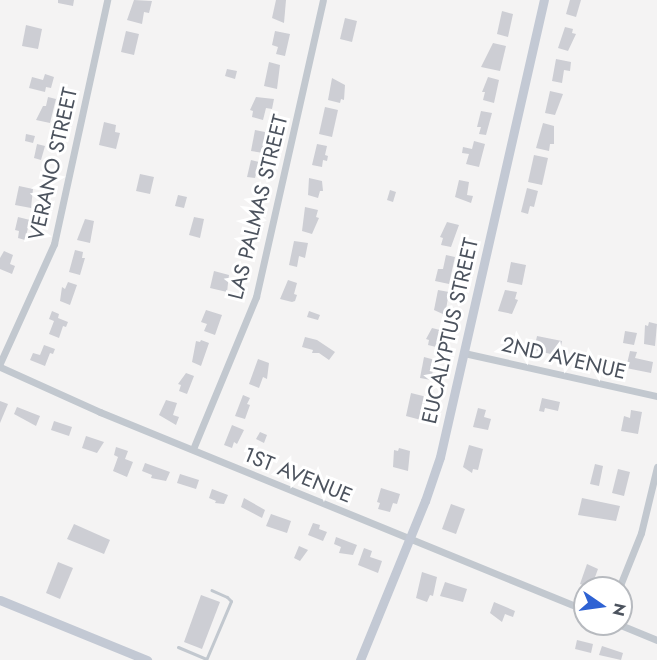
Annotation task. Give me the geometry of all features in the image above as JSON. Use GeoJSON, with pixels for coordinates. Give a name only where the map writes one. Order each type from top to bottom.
{"type":"FeatureCollection","features":[{"type":"Feature","properties":{"kind":"main road","name":"EUCALYPTUS STREET"},"geometry":{"type":"LineString","coordinates":[[360,660],[438,464],[544,0]]}},
{"type":"Feature","properties":{"kind":"main road"},"geometry":{"type":"LineString","coordinates":[[0,600],[133,657],[147,660]]}},
{"type":"Feature","properties":{"kind":"street","name":"VERANO STREET"},"geometry":{"type":"LineString","coordinates":[[0,365],[54,244],[107,0]]}},
{"type":"Feature","properties":{"kind":"street","name":"LAS PALMAS STREET"},"geometry":{"type":"LineString","coordinates":[[194,449],[256,297],[323,0]]}},
{"type":"Feature","properties":{"kind":"street","name":"2ND AVENUE"},"geometry":{"type":"LineString","coordinates":[[464,353],[657,396]]}},
{"type":"Feature","properties":{"kind":"street","name":"1ST AVENUE"},"geometry":{"type":"LineString","coordinates":[[0,365],[194,449],[573,605]]}},
{"type":"Feature","properties":{"kind":"street"},"geometry":{"type":"LineString","coordinates":[[625,576],[641,533],[657,467]]}},
{"type":"Feature","properties":{"kind":"street"},"geometry":{"type":"LineString","coordinates":[[633,630],[657,640]]}},
{"type":"Feature","properties":{"kind":"lane"},"geometry":{"type":"LineString","coordinates":[[178,647],[206,660],[231,602],[227,597],[211,590]]}},
{"type":"Feature","properties":{"kind":"building"},"geometry":{"type":"Polygon","coordinates":[[[58,0],[74,0],[73,6],[58,3],[58,0]]]}},
{"type":"Feature","properties":{"kind":"building"},"geometry":{"type":"Polygon","coordinates":[[[134,0],[152,1],[149,13],[144,12],[142,24],[127,20],[134,0]]]}},
{"type":"Feature","properties":{"kind":"building"},"geometry":{"type":"Polygon","coordinates":[[[276,0],[286,0],[284,23],[272,18],[276,0]]]}},
{"type":"Feature","properties":{"kind":"building"},"geometry":{"type":"Polygon","coordinates":[[[570,0],[581,0],[576,17],[566,14],[570,0]]]}},
{"type":"Feature","properties":{"kind":"building"},"geometry":{"type":"Polygon","coordinates":[[[502,11],[513,14],[508,37],[497,34],[502,11]]]}},
{"type":"Feature","properties":{"kind":"building"},"geometry":{"type":"Polygon","coordinates":[[[345,18],[357,21],[352,42],[340,39],[345,18]]]}},
{"type":"Feature","properties":{"kind":"building"},"geometry":{"type":"Polygon","coordinates":[[[26,25],[42,29],[38,49],[22,46],[26,25]]]}},
{"type":"Feature","properties":{"kind":"building"},"geometry":{"type":"Polygon","coordinates":[[[565,27],[573,29],[572,33],[576,34],[568,51],[558,48],[565,27]]]}},
{"type":"Feature","properties":{"kind":"building"},"geometry":{"type":"Polygon","coordinates":[[[126,31],[139,34],[134,55],[121,52],[126,31]]]}},
{"type":"Feature","properties":{"kind":"building"},"geometry":{"type":"Polygon","coordinates":[[[275,31],[290,34],[285,56],[276,54],[278,47],[272,45],[275,31]]]}},
{"type":"Feature","properties":{"kind":"building"},"geometry":{"type":"Polygon","coordinates":[[[493,43],[506,46],[500,71],[481,67],[493,43]]]}},
{"type":"Feature","properties":{"kind":"building"},"geometry":{"type":"Polygon","coordinates":[[[556,59],[571,62],[570,71],[564,70],[562,83],[552,81],[556,59]]]}},
{"type":"Feature","properties":{"kind":"building"},"geometry":{"type":"Polygon","coordinates":[[[269,62],[280,65],[277,89],[264,86],[269,62]]]}},
{"type":"Feature","properties":{"kind":"building"},"geometry":{"type":"Polygon","coordinates":[[[227,69],[237,71],[235,79],[225,76],[227,69]]]}},
{"type":"Feature","properties":{"kind":"building"},"geometry":{"type":"Polygon","coordinates":[[[45,74],[54,77],[51,88],[46,87],[45,92],[29,88],[32,77],[43,80],[45,74]]]}},
{"type":"Feature","properties":{"kind":"building"},"geometry":{"type":"Polygon","coordinates":[[[488,77],[499,80],[494,103],[483,100],[485,92],[482,92],[488,77]]]}},
{"type":"Feature","properties":{"kind":"building"},"geometry":{"type":"Polygon","coordinates":[[[332,78],[345,85],[344,100],[341,99],[340,103],[328,100],[332,78]]]}},
{"type":"Feature","properties":{"kind":"building"},"geometry":{"type":"Polygon","coordinates":[[[550,91],[563,94],[555,115],[545,113],[550,91]]]}},
{"type":"Feature","properties":{"kind":"building"},"geometry":{"type":"Polygon","coordinates":[[[48,97],[56,99],[50,123],[36,120],[43,106],[46,106],[48,97]]]}},
{"type":"Feature","properties":{"kind":"building"},"geometry":{"type":"Polygon","coordinates":[[[256,97],[274,99],[272,109],[266,108],[263,120],[252,117],[253,111],[250,110],[256,97]]]}},
{"type":"Feature","properties":{"kind":"building"},"geometry":{"type":"Polygon","coordinates":[[[325,107],[338,110],[332,137],[319,134],[325,107]]]}},
{"type":"Feature","properties":{"kind":"building"},"geometry":{"type":"Polygon","coordinates":[[[481,111],[492,113],[486,135],[479,134],[481,127],[477,127],[481,111]]]}},
{"type":"Feature","properties":{"kind":"building"},"geometry":{"type":"Polygon","coordinates":[[[104,122],[116,125],[115,132],[120,133],[116,149],[99,145],[104,122]]]}},
{"type":"Feature","properties":{"kind":"building"},"geometry":{"type":"Polygon","coordinates":[[[543,123],[554,126],[554,144],[550,144],[549,151],[536,148],[543,123]]]}},
{"type":"Feature","properties":{"kind":"building"},"geometry":{"type":"Polygon","coordinates":[[[255,130],[265,132],[263,153],[251,151],[255,130]]]}},
{"type":"Feature","properties":{"kind":"building"},"geometry":{"type":"Polygon","coordinates":[[[26,134],[35,136],[33,143],[25,141],[26,134]]]}},
{"type":"Feature","properties":{"kind":"building"},"geometry":{"type":"Polygon","coordinates":[[[474,141],[485,144],[479,167],[466,164],[469,154],[462,153],[463,147],[472,149],[474,141]]]}},
{"type":"Feature","properties":{"kind":"building"},"geometry":{"type":"Polygon","coordinates":[[[37,144],[45,146],[41,160],[34,158],[37,144]]]}},
{"type":"Feature","properties":{"kind":"building"},"geometry":{"type":"Polygon","coordinates":[[[317,144],[327,146],[325,155],[328,156],[327,161],[323,160],[322,167],[312,165],[317,144]]]}},
{"type":"Feature","properties":{"kind":"building"},"geometry":{"type":"Polygon","coordinates":[[[534,155],[548,158],[542,185],[528,182],[534,155]]]}},
{"type":"Feature","properties":{"kind":"building"},"geometry":{"type":"Polygon","coordinates":[[[251,160],[259,162],[255,178],[247,177],[251,160]]]}},
{"type":"Feature","properties":{"kind":"building"},"geometry":{"type":"Polygon","coordinates":[[[140,174],[154,177],[150,194],[136,191],[140,174]]]}},
{"type":"Feature","properties":{"kind":"building"},"geometry":{"type":"Polygon","coordinates":[[[309,178],[322,181],[323,191],[320,191],[318,198],[308,195],[309,178]]]}},
{"type":"Feature","properties":{"kind":"building"},"geometry":{"type":"Polygon","coordinates":[[[459,180],[469,182],[467,195],[473,196],[471,203],[455,197],[459,180]]]}},
{"type":"Feature","properties":{"kind":"building"},"geometry":{"type":"Polygon","coordinates":[[[19,186],[33,189],[31,208],[15,205],[19,186]]]}},
{"type":"Feature","properties":{"kind":"building"},"geometry":{"type":"Polygon","coordinates":[[[527,188],[538,191],[534,207],[530,206],[528,214],[521,212],[527,188]]]}},
{"type":"Feature","properties":{"kind":"building"},"geometry":{"type":"Polygon","coordinates":[[[390,190],[396,192],[393,202],[387,200],[390,190]]]}},
{"type":"Feature","properties":{"kind":"building"},"geometry":{"type":"Polygon","coordinates":[[[178,195],[187,197],[184,208],[175,206],[178,195]]]}},
{"type":"Feature","properties":{"kind":"building"},"geometry":{"type":"Polygon","coordinates":[[[305,207],[318,210],[316,217],[319,218],[312,234],[302,231],[305,207]]]}},
{"type":"Feature","properties":{"kind":"building"},"geometry":{"type":"Polygon","coordinates":[[[18,217],[30,220],[25,240],[18,238],[19,231],[15,230],[18,217]]]}},
{"type":"Feature","properties":{"kind":"building"},"geometry":{"type":"Polygon","coordinates":[[[194,217],[204,219],[200,238],[189,235],[194,217]]]}},
{"type":"Feature","properties":{"kind":"building"},"geometry":{"type":"Polygon","coordinates":[[[85,219],[94,221],[90,243],[77,240],[85,219]]]}},
{"type":"Feature","properties":{"kind":"building"},"geometry":{"type":"Polygon","coordinates":[[[447,222],[459,225],[451,247],[441,245],[443,238],[440,237],[447,222]]]}},
{"type":"Feature","properties":{"kind":"building"},"geometry":{"type":"Polygon","coordinates":[[[294,241],[308,243],[305,258],[299,256],[297,267],[289,265],[294,241]]]}},
{"type":"Feature","properties":{"kind":"building"},"geometry":{"type":"Polygon","coordinates":[[[75,250],[83,252],[82,258],[85,258],[80,275],[69,272],[75,250]]]}},
{"type":"Feature","properties":{"kind":"building"},"geometry":{"type":"Polygon","coordinates":[[[4,251],[13,255],[10,264],[15,266],[12,274],[0,269],[0,258],[4,251]]]}},
{"type":"Feature","properties":{"kind":"building"},"geometry":{"type":"Polygon","coordinates":[[[446,255],[455,257],[449,284],[435,281],[438,269],[443,269],[446,255]]]}},
{"type":"Feature","properties":{"kind":"building"},"geometry":{"type":"Polygon","coordinates":[[[511,262],[526,265],[522,285],[507,282],[511,262]]]}},
{"type":"Feature","properties":{"kind":"building"},"geometry":{"type":"Polygon","coordinates":[[[214,271],[229,275],[227,292],[210,288],[214,271]]]}},
{"type":"Feature","properties":{"kind":"building"},"geometry":{"type":"Polygon","coordinates":[[[288,280],[297,283],[294,294],[297,295],[295,301],[292,302],[280,299],[288,280]]]}},
{"type":"Feature","properties":{"kind":"building"},"geometry":{"type":"Polygon","coordinates":[[[68,282],[77,285],[70,305],[60,301],[62,287],[65,289],[68,282]]]}},
{"type":"Feature","properties":{"kind":"building"},"geometry":{"type":"Polygon","coordinates":[[[438,290],[449,292],[445,315],[434,310],[438,290]]]}},
{"type":"Feature","properties":{"kind":"building"},"geometry":{"type":"Polygon","coordinates":[[[505,290],[517,292],[515,299],[518,300],[512,314],[498,311],[505,290]]]}},
{"type":"Feature","properties":{"kind":"building"},"geometry":{"type":"Polygon","coordinates":[[[206,310],[222,315],[215,335],[204,331],[207,324],[201,322],[206,310]]]}},
{"type":"Feature","properties":{"kind":"building"},"geometry":{"type":"Polygon","coordinates":[[[52,311],[59,314],[58,318],[68,322],[66,327],[63,326],[59,338],[49,334],[54,321],[49,319],[52,311]]]}},
{"type":"Feature","properties":{"kind":"building"},"geometry":{"type":"Polygon","coordinates":[[[309,311],[320,315],[318,320],[307,317],[309,311]]]}},
{"type":"Feature","properties":{"kind":"building"},"geometry":{"type":"Polygon","coordinates":[[[649,322],[657,324],[655,346],[644,344],[645,325],[648,326],[649,322]]]}},
{"type":"Feature","properties":{"kind":"building"},"geometry":{"type":"Polygon","coordinates":[[[432,328],[440,330],[436,347],[428,345],[429,340],[426,339],[432,328]]]}},
{"type":"Feature","properties":{"kind":"building"},"geometry":{"type":"Polygon","coordinates":[[[625,331],[637,333],[634,345],[623,343],[625,331]]]}},
{"type":"Feature","properties":{"kind":"building"},"geometry":{"type":"Polygon","coordinates":[[[537,336],[562,341],[559,356],[534,350],[537,336]]]}},
{"type":"Feature","properties":{"kind":"building"},"geometry":{"type":"Polygon","coordinates":[[[305,337],[317,340],[335,352],[329,360],[319,353],[312,353],[313,350],[302,347],[305,337]]]}},
{"type":"Feature","properties":{"kind":"building"},"geometry":{"type":"Polygon","coordinates":[[[196,341],[209,343],[201,366],[192,362],[196,341]]]}},
{"type":"Feature","properties":{"kind":"building"},"geometry":{"type":"Polygon","coordinates":[[[44,345],[55,349],[53,354],[50,353],[45,366],[30,360],[33,353],[40,355],[44,345]]]}},
{"type":"Feature","properties":{"kind":"building"},"geometry":{"type":"Polygon","coordinates":[[[630,351],[637,352],[635,358],[653,362],[651,373],[626,368],[630,351]]]}},
{"type":"Feature","properties":{"kind":"building"},"geometry":{"type":"Polygon","coordinates":[[[424,357],[435,360],[431,380],[420,378],[424,357]]]}},
{"type":"Feature","properties":{"kind":"building"},"geometry":{"type":"Polygon","coordinates":[[[258,359],[269,363],[267,379],[263,377],[259,388],[249,384],[258,359]]]}},
{"type":"Feature","properties":{"kind":"building"},"geometry":{"type":"Polygon","coordinates":[[[186,373],[194,376],[187,394],[179,391],[181,385],[178,384],[186,373]]]}},
{"type":"Feature","properties":{"kind":"building"},"geometry":{"type":"Polygon","coordinates":[[[411,393],[427,397],[421,420],[406,416],[411,393]]]}},
{"type":"Feature","properties":{"kind":"building"},"geometry":{"type":"Polygon","coordinates":[[[243,395],[250,398],[245,419],[235,416],[243,395]]]}},
{"type":"Feature","properties":{"kind":"building"},"geometry":{"type":"Polygon","coordinates":[[[542,398],[560,402],[558,411],[545,408],[544,412],[539,411],[542,398]]]}},
{"type":"Feature","properties":{"kind":"building"},"geometry":{"type":"Polygon","coordinates":[[[166,400],[177,403],[173,415],[179,417],[176,425],[159,415],[166,400]]]}},
{"type":"Feature","properties":{"kind":"building"},"geometry":{"type":"Polygon","coordinates":[[[0,401],[8,404],[0,423],[0,401]]]}},
{"type":"Feature","properties":{"kind":"building"},"geometry":{"type":"Polygon","coordinates":[[[17,407],[40,416],[36,426],[14,414],[17,407]]]}},
{"type":"Feature","properties":{"kind":"building"},"geometry":{"type":"Polygon","coordinates":[[[478,408],[486,410],[484,417],[491,419],[488,430],[473,427],[478,408]]]}},
{"type":"Feature","properties":{"kind":"building"},"geometry":{"type":"Polygon","coordinates":[[[631,410],[642,412],[638,434],[621,431],[624,416],[630,418],[631,410]]]}},
{"type":"Feature","properties":{"kind":"building"},"geometry":{"type":"Polygon","coordinates":[[[54,421],[72,427],[69,436],[51,430],[54,421]]]}},
{"type":"Feature","properties":{"kind":"building"},"geometry":{"type":"Polygon","coordinates":[[[232,425],[244,430],[237,444],[234,442],[232,448],[224,445],[232,425]]]}},
{"type":"Feature","properties":{"kind":"building"},"geometry":{"type":"Polygon","coordinates":[[[260,432],[267,435],[264,443],[256,439],[260,432]]]}},
{"type":"Feature","properties":{"kind":"building"},"geometry":{"type":"Polygon","coordinates":[[[86,436],[104,442],[97,453],[82,448],[86,436]]]}},
{"type":"Feature","properties":{"kind":"building"},"geometry":{"type":"Polygon","coordinates":[[[469,445],[483,449],[478,470],[473,469],[472,473],[463,467],[469,445]]]}},
{"type":"Feature","properties":{"kind":"building"},"geometry":{"type":"Polygon","coordinates":[[[116,447],[128,451],[125,459],[133,462],[127,477],[113,471],[118,457],[114,455],[116,447]]]}},
{"type":"Feature","properties":{"kind":"building"},"geometry":{"type":"Polygon","coordinates":[[[399,448],[410,451],[408,471],[393,467],[394,450],[398,451],[399,448]]]}},
{"type":"Feature","properties":{"kind":"building"},"geometry":{"type":"Polygon","coordinates":[[[145,463],[170,472],[166,481],[151,478],[152,475],[142,471],[145,463]]]}},
{"type":"Feature","properties":{"kind":"building"},"geometry":{"type":"Polygon","coordinates":[[[595,464],[603,466],[599,486],[590,484],[595,464]]]}},
{"type":"Feature","properties":{"kind":"building"},"geometry":{"type":"Polygon","coordinates":[[[618,469],[630,472],[624,496],[612,493],[618,469]]]}},
{"type":"Feature","properties":{"kind":"building"},"geometry":{"type":"Polygon","coordinates":[[[180,474],[199,480],[196,489],[177,483],[180,474]]]}},
{"type":"Feature","properties":{"kind":"building"},"geometry":{"type":"Polygon","coordinates":[[[381,488],[400,494],[397,504],[393,503],[390,512],[378,509],[380,503],[377,502],[381,488]]]}},
{"type":"Feature","properties":{"kind":"building"},"geometry":{"type":"Polygon","coordinates":[[[212,489],[228,495],[224,504],[215,503],[216,501],[209,498],[212,489]]]}},
{"type":"Feature","properties":{"kind":"building"},"geometry":{"type":"Polygon","coordinates":[[[244,498],[265,510],[262,518],[241,507],[244,498]]]}},
{"type":"Feature","properties":{"kind":"building"},"geometry":{"type":"Polygon","coordinates":[[[582,498],[620,506],[616,521],[578,515],[582,498]]]}},
{"type":"Feature","properties":{"kind":"building"},"geometry":{"type":"Polygon","coordinates":[[[451,504],[465,509],[456,534],[442,529],[451,504]]]}},
{"type":"Feature","properties":{"kind":"building"},"geometry":{"type":"Polygon","coordinates":[[[271,514],[291,521],[287,533],[266,526],[271,514]]]}},
{"type":"Feature","properties":{"kind":"building"},"geometry":{"type":"Polygon","coordinates":[[[313,523],[320,525],[319,529],[327,532],[323,541],[308,535],[313,523]]]}},
{"type":"Feature","properties":{"kind":"building"},"geometry":{"type":"Polygon","coordinates":[[[74,524],[110,540],[104,554],[67,539],[74,524]]]}},
{"type":"Feature","properties":{"kind":"building"},"geometry":{"type":"Polygon","coordinates":[[[336,537],[357,545],[353,555],[339,553],[341,547],[334,544],[336,537]]]}},
{"type":"Feature","properties":{"kind":"building"},"geometry":{"type":"Polygon","coordinates":[[[299,546],[308,550],[300,561],[294,558],[299,546]]]}},
{"type":"Feature","properties":{"kind":"building"},"geometry":{"type":"Polygon","coordinates":[[[364,548],[372,551],[370,557],[382,561],[378,573],[358,565],[364,548]]]}},
{"type":"Feature","properties":{"kind":"building"},"geometry":{"type":"Polygon","coordinates":[[[58,562],[73,568],[60,599],[46,593],[58,562]]]}},
{"type":"Feature","properties":{"kind":"building"},"geometry":{"type":"Polygon","coordinates":[[[587,564],[598,569],[595,576],[583,576],[587,564]]]}},
{"type":"Feature","properties":{"kind":"building"},"geometry":{"type":"Polygon","coordinates":[[[422,572],[437,577],[433,596],[430,595],[427,602],[416,598],[422,572]]]}},
{"type":"Feature","properties":{"kind":"building"},"geometry":{"type":"Polygon","coordinates":[[[445,582],[467,589],[463,602],[440,596],[445,582]]]}},
{"type":"Feature","properties":{"kind":"building"},"geometry":{"type":"Polygon","coordinates":[[[201,595],[220,602],[202,649],[184,642],[201,595]]]}},
{"type":"Feature","properties":{"kind":"building"},"geometry":{"type":"Polygon","coordinates":[[[494,602],[515,611],[513,617],[505,614],[502,622],[490,613],[494,602]]]}},
{"type":"Feature","properties":{"kind":"building"},"geometry":{"type":"Polygon","coordinates":[[[577,640],[593,644],[591,653],[575,649],[577,640]]]}},
{"type":"Feature","properties":{"kind":"building"},"geometry":{"type":"Polygon","coordinates":[[[602,646],[623,653],[621,660],[599,655],[602,646]]]}}]}
